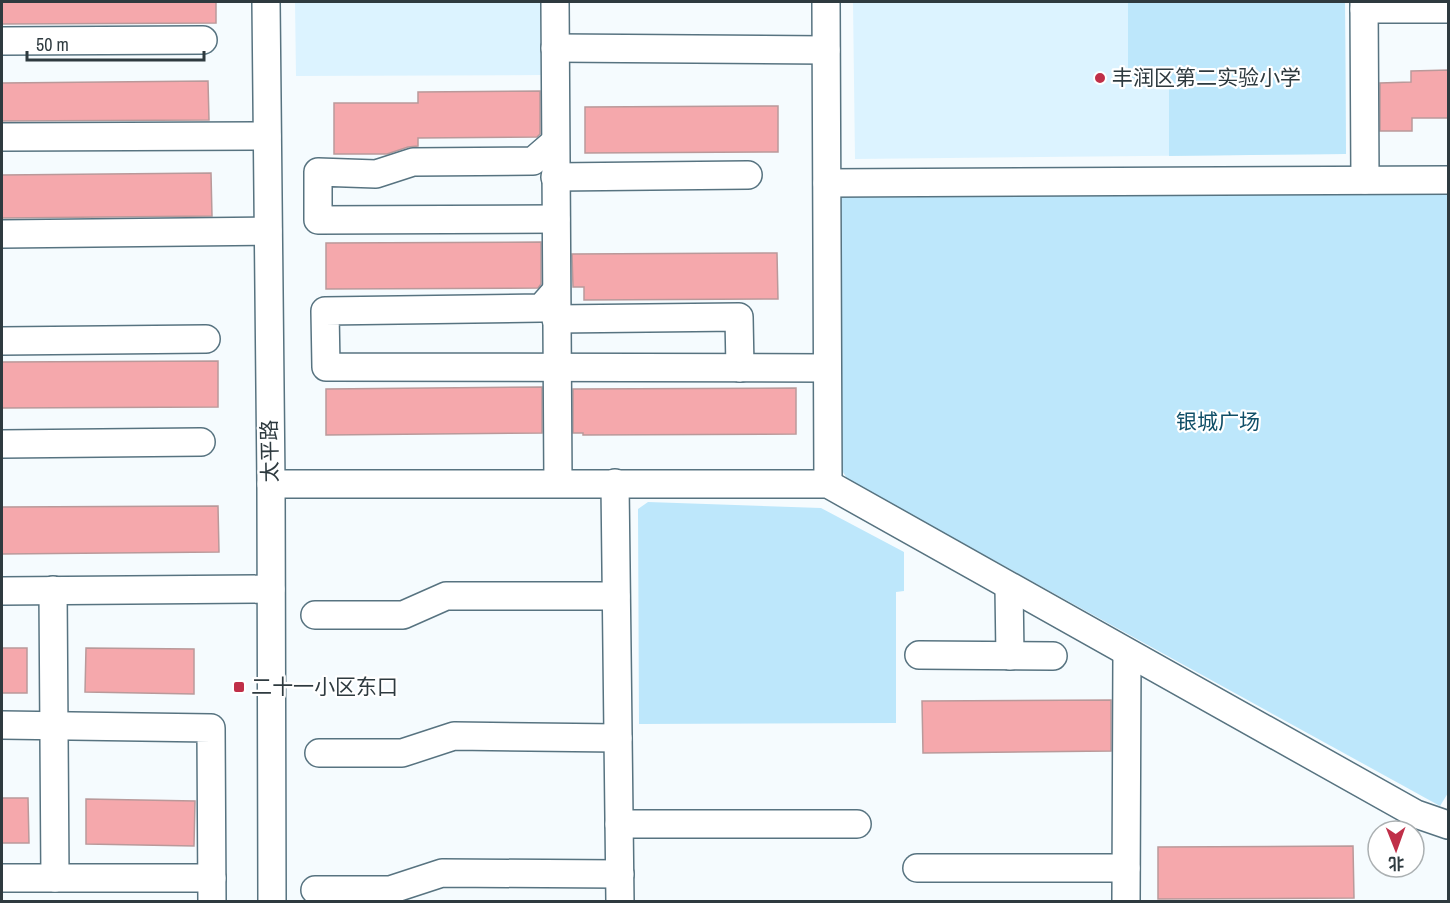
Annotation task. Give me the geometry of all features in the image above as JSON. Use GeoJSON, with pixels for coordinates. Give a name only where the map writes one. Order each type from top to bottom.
{"type":"FeatureCollection","features":[{"type":"Feature","properties":{"kind":"street","name":"太平路"},"geometry":{"type":"LineString","coordinates":[[266,2],[272,902]]}},
{"type":"Feature","properties":{"kind":"street"},"geometry":{"type":"LineString","coordinates":[[555,2],[558,483]]}},
{"type":"Feature","properties":{"kind":"street"},"geometry":{"type":"LineString","coordinates":[[826,2],[828,484]]}},
{"type":"Feature","properties":{"kind":"street"},"geometry":{"type":"LineString","coordinates":[[1365,180],[1364,5],[1449,9]]}},
{"type":"Feature","properties":{"kind":"street"},"geometry":{"type":"LineString","coordinates":[[2,41],[203,40]]}},
{"type":"Feature","properties":{"kind":"street"},"geometry":{"type":"LineString","coordinates":[[555,48],[826,50]]}},
{"type":"Feature","properties":{"kind":"street"},"geometry":{"type":"LineString","coordinates":[[2,137],[267,136]]}},
{"type":"Feature","properties":{"kind":"street"},"geometry":{"type":"LineString","coordinates":[[555,142],[533,161],[413,162],[376,174],[318,172],[318,220],[556,219]]}},
{"type":"Feature","properties":{"kind":"street"},"geometry":{"type":"LineString","coordinates":[[555,177],[748,176]]}},
{"type":"Feature","properties":{"kind":"street"},"geometry":{"type":"LineString","coordinates":[[827,183],[1449,180]]}},
{"type":"Feature","properties":{"kind":"street"},"geometry":{"type":"LineString","coordinates":[[2,234],[268,231]]}},
{"type":"Feature","properties":{"kind":"street"},"geometry":{"type":"LineString","coordinates":[[556,291],[541,308],[325,311],[326,367],[827,368]]}},
{"type":"Feature","properties":{"kind":"street"},"geometry":{"type":"LineString","coordinates":[[556,319],[739,316],[740,368]]}},
{"type":"Feature","properties":{"kind":"street"},"geometry":{"type":"LineString","coordinates":[[2,341],[206,339]]}},
{"type":"Feature","properties":{"kind":"street"},"geometry":{"type":"LineString","coordinates":[[2,444],[201,442]]}},
{"type":"Feature","properties":{"kind":"street"},"geometry":{"type":"LineString","coordinates":[[615,483],[620,902]]}},
{"type":"Feature","properties":{"kind":"street"},"geometry":{"type":"LineString","coordinates":[[271,484],[828,484],[1416,814],[1449,825]]}},
{"type":"Feature","properties":{"kind":"street"},"geometry":{"type":"LineString","coordinates":[[1009,586],[1010,656]]}},
{"type":"Feature","properties":{"kind":"street"},"geometry":{"type":"LineString","coordinates":[[2,591],[271,589]]}},
{"type":"Feature","properties":{"kind":"street"},"geometry":{"type":"LineString","coordinates":[[53,590],[55,878]]}},
{"type":"Feature","properties":{"kind":"street"},"geometry":{"type":"LineString","coordinates":[[315,615],[403,615],[446,596],[616,596]]}},
{"type":"Feature","properties":{"kind":"street"},"geometry":{"type":"LineString","coordinates":[[1126,902],[1127,653]]}},
{"type":"Feature","properties":{"kind":"street"},"geometry":{"type":"LineString","coordinates":[[919,655],[1053,656]]}},
{"type":"Feature","properties":{"kind":"street"},"geometry":{"type":"LineString","coordinates":[[2,725],[211,728],[212,890],[55,878],[2,878]]}},
{"type":"Feature","properties":{"kind":"street"},"geometry":{"type":"LineString","coordinates":[[319,753],[402,753],[454,736],[618,738]]}},
{"type":"Feature","properties":{"kind":"street"},"geometry":{"type":"LineString","coordinates":[[619,824],[857,824]]}},
{"type":"Feature","properties":{"kind":"street"},"geometry":{"type":"LineString","coordinates":[[917,868],[1126,868]]}},
{"type":"Feature","properties":{"kind":"street"},"geometry":{"type":"LineString","coordinates":[[315,890],[390,890],[442,873],[620,874]]}},
{"type":"Feature","properties":{"kind":"shaded area"},"geometry":{"type":"Polygon","coordinates":[[[295,2],[542,2],[542,75],[296,76],[295,2]]]}},
{"type":"Feature","properties":{"kind":"shaded area","name":"丰润区第二实验小学"},"geometry":{"type":"Polygon","coordinates":[[[853,2],[1345,2],[1346,154],[855,159],[853,2]]]}},
{"type":"Feature","properties":{"kind":"green space"},"geometry":{"type":"Polygon","coordinates":[[[1128,2],[1345,2],[1346,154],[1169,156],[1169,82],[1128,82],[1128,2]]]}},
{"type":"Feature","properties":{"kind":"green space","name":"银城广场"},"geometry":{"type":"Polygon","coordinates":[[[1448,190],[1448,793],[1440,806],[848,480],[839,466],[838,208],[842,198],[852,193],[1448,190]]]}},
{"type":"Feature","properties":{"kind":"green space"},"geometry":{"type":"Polygon","coordinates":[[[648,502],[821,508],[904,552],[904,591],[896,592],[896,723],[639,724],[638,509],[648,502]]]}},
{"type":"Feature","properties":{"kind":"building"},"geometry":{"type":"Polygon","coordinates":[[[2,2],[216,2],[216,23],[2,24],[2,2]]]}},
{"type":"Feature","properties":{"kind":"building"},"geometry":{"type":"Polygon","coordinates":[[[1449,70],[1449,118],[1412,118],[1412,131],[1380,131],[1380,83],[1411,82],[1411,71],[1449,70]]]}},
{"type":"Feature","properties":{"kind":"building"},"geometry":{"type":"Polygon","coordinates":[[[208,81],[209,120],[2,121],[2,83],[208,81]]]}},
{"type":"Feature","properties":{"kind":"building"},"geometry":{"type":"Polygon","coordinates":[[[540,91],[540,134],[537,137],[418,138],[418,146],[387,154],[334,154],[334,103],[418,103],[418,92],[540,91]]]}},
{"type":"Feature","properties":{"kind":"building"},"geometry":{"type":"Polygon","coordinates":[[[778,106],[778,152],[585,153],[585,107],[778,106]]]}},
{"type":"Feature","properties":{"kind":"building"},"geometry":{"type":"Polygon","coordinates":[[[211,173],[212,216],[2,218],[2,175],[211,173]]]}},
{"type":"Feature","properties":{"kind":"building"},"geometry":{"type":"Polygon","coordinates":[[[541,242],[541,284],[538,288],[326,289],[326,243],[541,242]]]}},
{"type":"Feature","properties":{"kind":"building"},"geometry":{"type":"Polygon","coordinates":[[[777,253],[778,299],[584,300],[584,287],[573,287],[572,254],[777,253]]]}},
{"type":"Feature","properties":{"kind":"building"},"geometry":{"type":"Polygon","coordinates":[[[218,361],[218,407],[2,408],[2,362],[218,361]]]}},
{"type":"Feature","properties":{"kind":"building"},"geometry":{"type":"Polygon","coordinates":[[[542,387],[542,433],[326,435],[326,389],[542,387]]]}},
{"type":"Feature","properties":{"kind":"building"},"geometry":{"type":"Polygon","coordinates":[[[796,388],[796,434],[583,435],[583,433],[573,433],[573,389],[796,388]]]}},
{"type":"Feature","properties":{"kind":"building"},"geometry":{"type":"Polygon","coordinates":[[[218,506],[219,552],[2,554],[2,507],[218,506]]]}},
{"type":"Feature","properties":{"kind":"building"},"geometry":{"type":"Polygon","coordinates":[[[2,648],[27,648],[27,693],[2,693],[2,648]]]}},
{"type":"Feature","properties":{"kind":"building"},"geometry":{"type":"Polygon","coordinates":[[[86,648],[194,649],[194,694],[85,692],[86,648]]]}},
{"type":"Feature","properties":{"kind":"building"},"geometry":{"type":"Polygon","coordinates":[[[1111,700],[1111,751],[923,753],[922,701],[1111,700]]]}},
{"type":"Feature","properties":{"kind":"building"},"geometry":{"type":"Polygon","coordinates":[[[2,798],[28,798],[29,843],[2,843],[2,798]]]}},
{"type":"Feature","properties":{"kind":"building"},"geometry":{"type":"Polygon","coordinates":[[[86,799],[195,801],[194,846],[86,844],[86,799]]]}},
{"type":"Feature","properties":{"kind":"building"},"geometry":{"type":"Polygon","coordinates":[[[1353,846],[1354,898],[1158,899],[1158,847],[1353,846]]]}},
{"type":"Feature","properties":{"kind":"place","name":"丰润区第二实验小学"},"geometry":{"type":"Point","coordinates":[1100,78]}},
{"type":"Feature","properties":{"kind":"place","name":"二十一小区东口"},"geometry":{"type":"Point","coordinates":[239,687]}}]}
